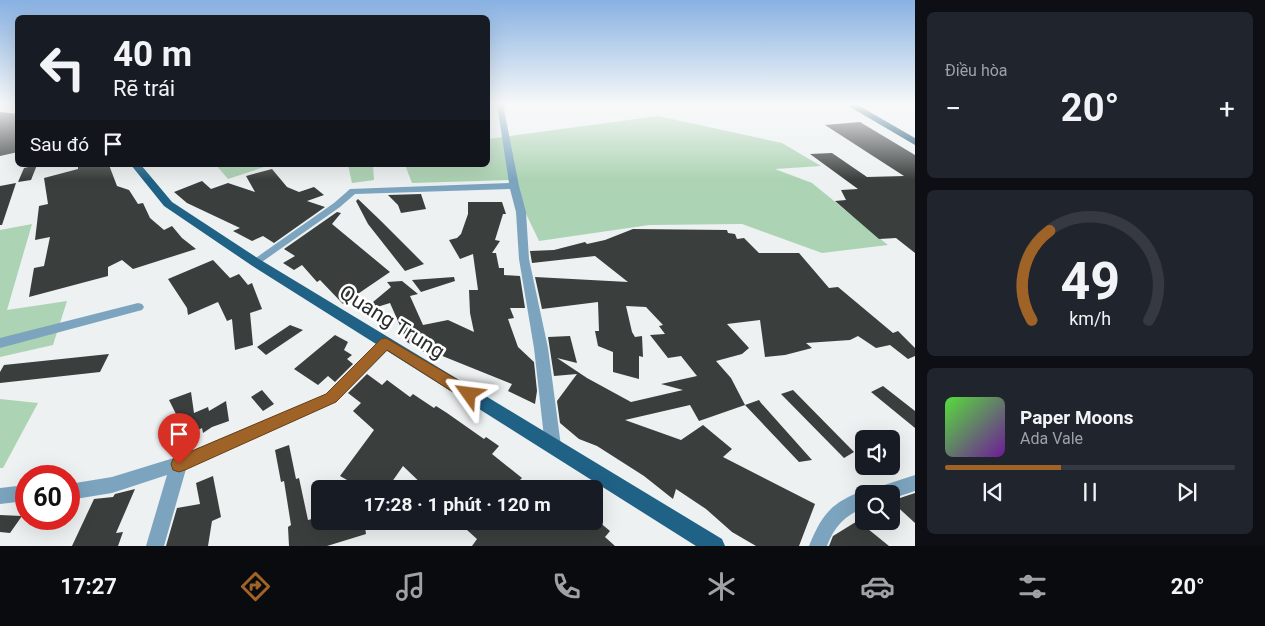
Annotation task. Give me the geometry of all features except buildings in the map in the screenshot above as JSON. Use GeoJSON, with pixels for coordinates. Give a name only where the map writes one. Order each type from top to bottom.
{"type":"FeatureCollection","features":[{"type":"Feature","properties":{"kind":"highway"},"geometry":{"type":"LineString","coordinates":[[894,129],[915,142]]}},
{"type":"Feature","properties":{"kind":"main road","name":"Quang Trung"},"geometry":{"type":"LineString","coordinates":[[138,167],[168,204],[254,262],[715,546]]}},
{"type":"Feature","properties":{"kind":"street"},"geometry":{"type":"LineString","coordinates":[[504,129],[514,186],[521,212],[524,259],[540,348],[553,446]]}},
{"type":"Feature","properties":{"kind":"street"},"geometry":{"type":"LineString","coordinates":[[254,262],[337,205],[353,191],[514,186]]}},
{"type":"Feature","properties":{"kind":"street"},"geometry":{"type":"LineString","coordinates":[[0,343],[138,307]]}},
{"type":"Feature","properties":{"kind":"street"},"geometry":{"type":"LineString","coordinates":[[80,490],[112,485],[179,464],[331,398],[386,343]]}},
{"type":"Feature","properties":{"kind":"street"},"geometry":{"type":"LineString","coordinates":[[156,546],[179,464]]}},
{"type":"Feature","properties":{"kind":"street"},"geometry":{"type":"LineString","coordinates":[[900,488],[915,483]]}},
{"type":"Feature","properties":{"kind":"street"},"geometry":{"type":"LineString","coordinates":[[0,496],[15,494]]}},
{"type":"Feature","properties":{"kind":"street"},"geometry":{"type":"LineString","coordinates":[[818,546],[826,525],[838,511],[855,503]]}},
{"type":"Feature","properties":{"kind":"green space"},"geometry":{"type":"Polygon","coordinates":[[[558,129],[720,129],[782,143],[821,166],[775,169],[812,183],[888,245],[822,253],[742,224],[649,225],[539,241],[510,180],[412,183],[406,167],[490,167],[490,139],[558,129]]]}},
{"type":"Feature","properties":{"kind":"green space"},"geometry":{"type":"Polygon","coordinates":[[[218,167],[264,167],[228,179],[218,167]]]}},
{"type":"Feature","properties":{"kind":"green space"},"geometry":{"type":"Polygon","coordinates":[[[348,167],[373,167],[374,180],[352,183],[348,167]]]}},
{"type":"Feature","properties":{"kind":"green space"},"geometry":{"type":"Polygon","coordinates":[[[32,224],[7,310],[67,301],[53,345],[0,357],[0,230],[32,224]]]}},
{"type":"Feature","properties":{"kind":"green space"},"geometry":{"type":"Polygon","coordinates":[[[0,399],[38,403],[3,468],[0,468],[0,399]]]}},
{"type":"Feature","properties":{"kind":"route"},"geometry":{"type":"LineString","coordinates":[[179,464],[331,398],[386,343],[469,394]]}}]}
